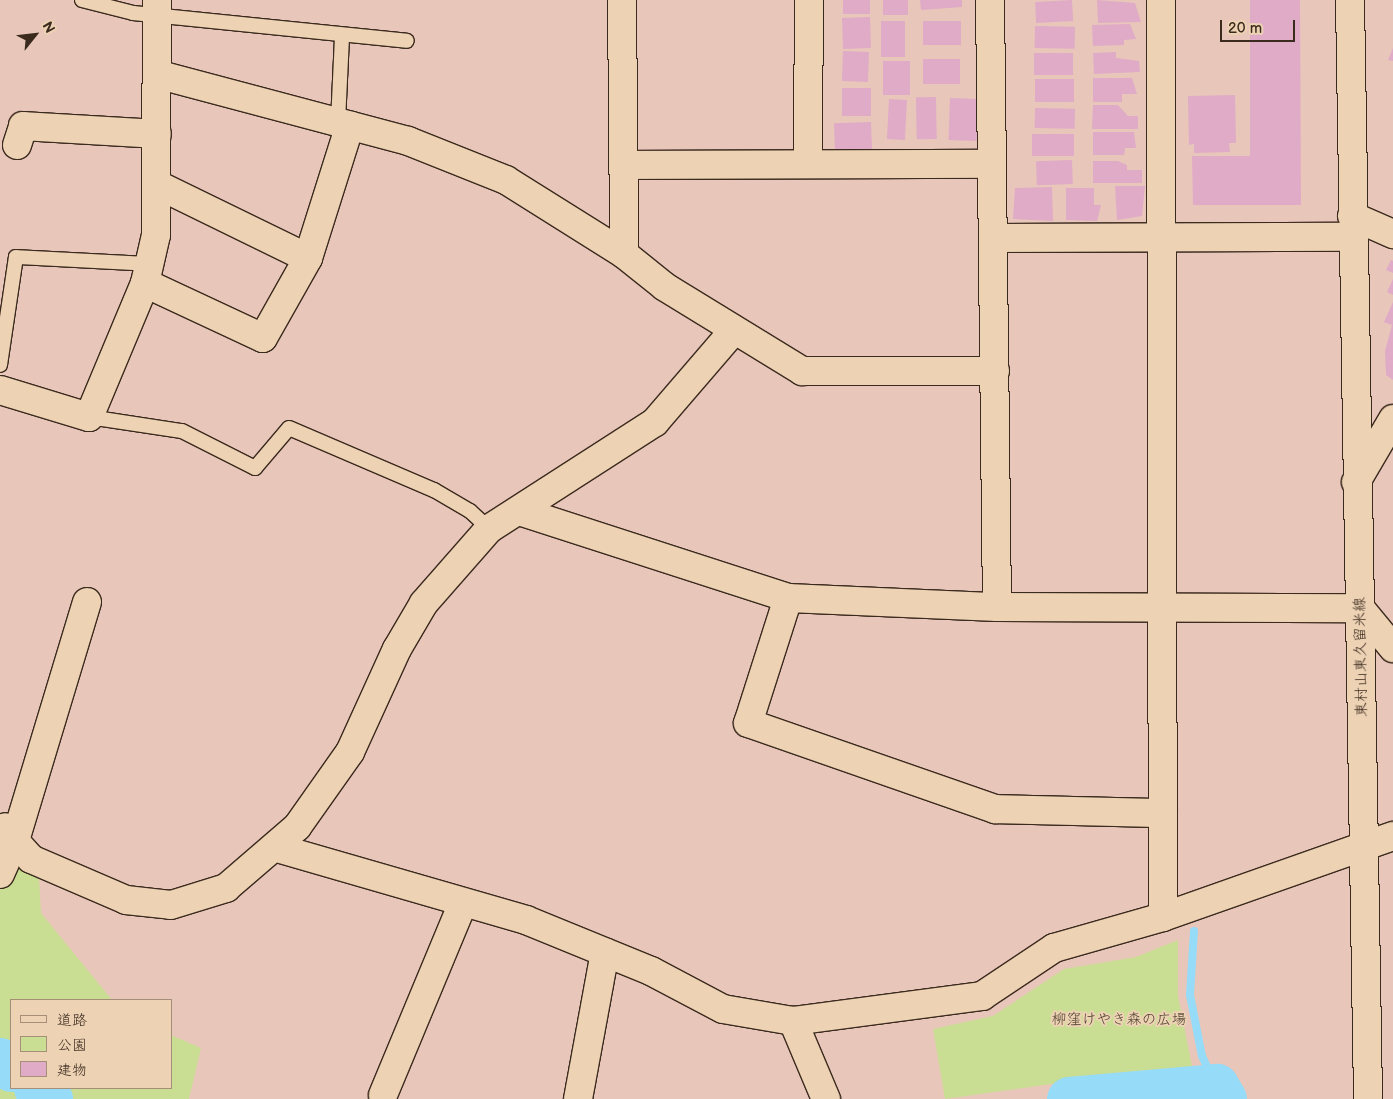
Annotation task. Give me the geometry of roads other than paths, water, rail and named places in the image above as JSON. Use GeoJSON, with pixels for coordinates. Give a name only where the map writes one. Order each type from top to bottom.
{"type":"FeatureCollection","features":[{"type":"Feature","properties":{"kind":"street"},"geometry":{"type":"LineString","coordinates":[[622,0],[624,254]]}},
{"type":"Feature","properties":{"kind":"street"},"geometry":{"type":"LineString","coordinates":[[808,164],[809,0]]}},
{"type":"Feature","properties":{"kind":"street"},"geometry":{"type":"LineString","coordinates":[[990,0],[997,607]]}},
{"type":"Feature","properties":{"kind":"street"},"geometry":{"type":"LineString","coordinates":[[1161,0],[1163,236],[1160,608],[1164,917]]}},
{"type":"Feature","properties":{"kind":"street","name":"東村山東久留米線"},"geometry":{"type":"LineString","coordinates":[[1350,0],[1356,482],[1360,608],[1368,1099]]}},
{"type":"Feature","properties":{"kind":"street"},"geometry":{"type":"LineString","coordinates":[[0,390],[89,417],[147,273],[156,235],[157,134],[160,75],[157,7]]}},
{"type":"Feature","properties":{"kind":"street"},"geometry":{"type":"LineString","coordinates":[[160,75],[408,141],[506,180],[624,254],[665,287],[802,371],[995,371]]}},
{"type":"Feature","properties":{"kind":"street"},"geometry":{"type":"LineString","coordinates":[[147,273],[263,338],[308,258],[344,124]]}},
{"type":"Feature","properties":{"kind":"street"},"geometry":{"type":"LineString","coordinates":[[17,146],[23,126],[157,134]]}},
{"type":"Feature","properties":{"kind":"street"},"geometry":{"type":"LineString","coordinates":[[623,165],[991,164]]}},
{"type":"Feature","properties":{"kind":"street"},"geometry":{"type":"LineString","coordinates":[[156,184],[308,258]]}},
{"type":"Feature","properties":{"kind":"street"},"geometry":{"type":"LineString","coordinates":[[994,238],[1163,236],[1352,226],[1393,234]]}},
{"type":"Feature","properties":{"kind":"street"},"geometry":{"type":"LineString","coordinates":[[7,832],[30,860],[126,900],[171,905],[226,888],[277,848],[350,752],[397,649],[424,603],[489,529],[519,511],[609,447],[654,422],[734,330]]}},
{"type":"Feature","properties":{"kind":"street"},"geometry":{"type":"LineString","coordinates":[[1356,482],[1393,419]]}},
{"type":"Feature","properties":{"kind":"street"},"geometry":{"type":"LineString","coordinates":[[519,511],[788,598],[997,607],[1360,608],[1393,648]]}},
{"type":"Feature","properties":{"kind":"street"},"geometry":{"type":"LineString","coordinates":[[788,598],[748,723],[996,809],[1163,813]]}},
{"type":"Feature","properties":{"kind":"street"},"geometry":{"type":"LineString","coordinates":[[0,874],[7,832],[87,602]]}},
{"type":"Feature","properties":{"kind":"street"},"geometry":{"type":"LineString","coordinates":[[277,848],[462,905],[526,920],[605,952],[723,1009],[793,1021],[982,996],[1054,948],[1164,917],[1364,848],[1393,836]]}},
{"type":"Feature","properties":{"kind":"street"},"geometry":{"type":"LineString","coordinates":[[383,1095],[462,905]]}},
{"type":"Feature","properties":{"kind":"street"},"geometry":{"type":"LineString","coordinates":[[578,1099],[605,952]]}},
{"type":"Feature","properties":{"kind":"street"},"geometry":{"type":"LineString","coordinates":[[793,1021],[826,1099]]}},
{"type":"Feature","properties":{"kind":"lane"},"geometry":{"type":"LineString","coordinates":[[82,0],[157,7],[342,36],[407,41]]}},
{"type":"Feature","properties":{"kind":"lane"},"geometry":{"type":"LineString","coordinates":[[342,36],[344,124]]}},
{"type":"Feature","properties":{"kind":"lane"},"geometry":{"type":"LineString","coordinates":[[0,365],[16,257],[147,273]]}},
{"type":"Feature","properties":{"kind":"lane"},"geometry":{"type":"LineString","coordinates":[[89,417],[182,431],[255,468],[289,428],[434,490],[470,511],[489,529]]}},
{"type":"Feature","properties":{"kind":"waterway"},"geometry":{"type":"LineString","coordinates":[[1194,931],[1190,995],[1202,1056],[1216,1086]]}},
{"type":"Feature","properties":{"kind":"waterway"},"geometry":{"type":"LineString","coordinates":[[0,1060],[10,1068]]}},
{"type":"Feature","properties":{"kind":"waterway"},"geometry":{"type":"LineString","coordinates":[[1069,1099],[1216,1086],[1224,1099]]}},
{"type":"Feature","properties":{"kind":"waterway"},"geometry":{"type":"LineString","coordinates":[[37,1089],[50,1099]]}},
{"type":"Feature","properties":{"kind":"park label","name":"柳窪けやき森の広場"},"geometry":{"type":"Point","coordinates":[1119,1020]}}]}
